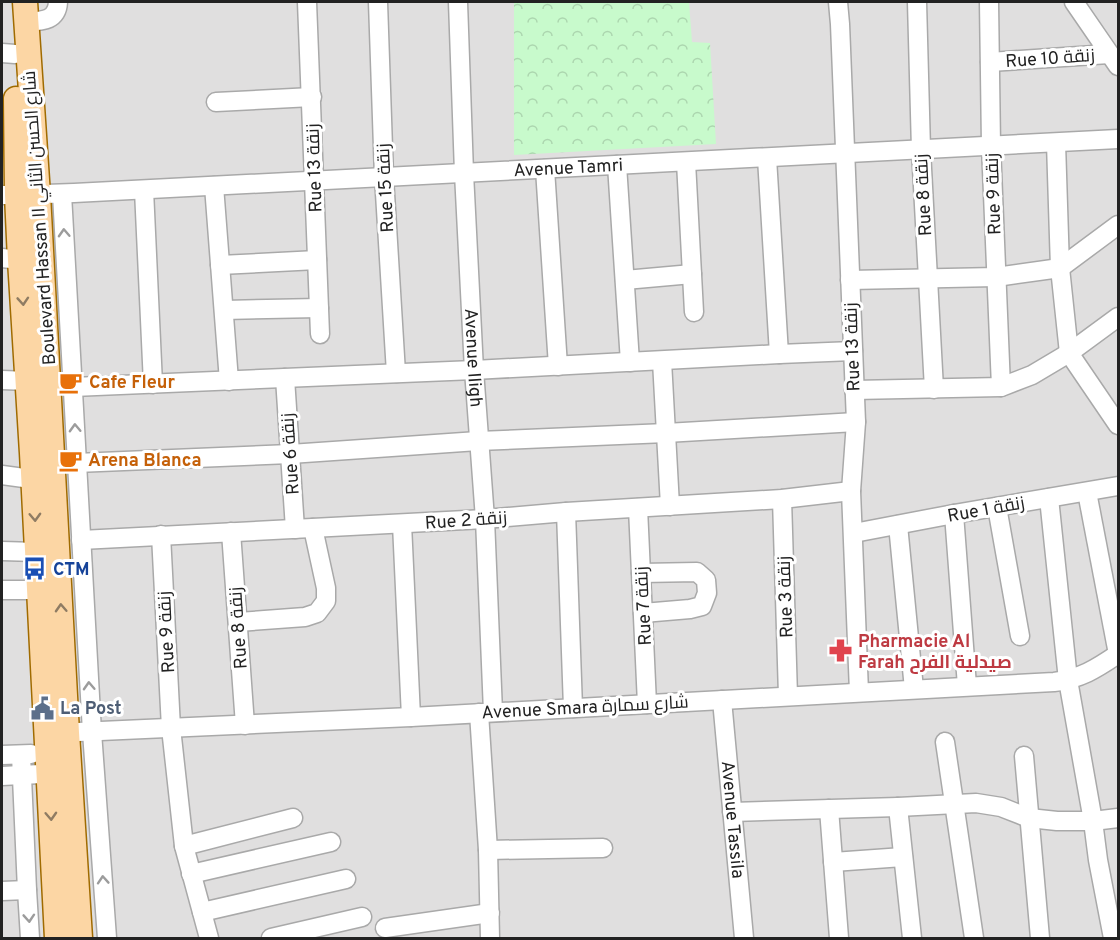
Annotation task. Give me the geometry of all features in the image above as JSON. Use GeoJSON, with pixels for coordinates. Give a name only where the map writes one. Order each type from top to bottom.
{"type":"FeatureCollection","features":[{"type":"Feature","properties":{"kind":"main road","name":"Boulevard Hassan II شارع الحسن الثاني"},"geometry":{"type":"LineString","coordinates":[[23,8],[8,53],[9,127],[19,195],[44,480],[58,753],[57,939]]}},
{"type":"Feature","properties":{"kind":"main road","name":"Boulevard Hassan II شارع الحسن الثاني"},"geometry":{"type":"LineString","coordinates":[[23,8],[19,195],[11,259],[28,381],[42,453]]}},
{"type":"Feature","properties":{"kind":"main road","name":"Boulevard Hassan II شارع الحسن الثاني"},"geometry":{"type":"LineString","coordinates":[[44,480],[36,552],[38,590],[80,939]]}},
{"type":"Feature","properties":{"kind":"street"},"geometry":{"type":"LineString","coordinates":[[23,8],[43,21],[55,13],[58,2]]}},
{"type":"Feature","properties":{"kind":"street","name":"Rue 13 زنقة"},"geometry":{"type":"LineString","coordinates":[[307,2],[320,334]]}},
{"type":"Feature","properties":{"kind":"street","name":"Rue 15 زنقة"},"geometry":{"type":"LineString","coordinates":[[378,2],[384,177],[396,373]]}},
{"type":"Feature","properties":{"kind":"street","name":"Avenue Iligh"},"geometry":{"type":"LineString","coordinates":[[458,2],[474,370],[485,519],[490,939]]}},
{"type":"Feature","properties":{"kind":"street","name":"Rue 13 زنقة"},"geometry":{"type":"LineString","coordinates":[[838,2],[856,422],[851,491],[859,692]]}},
{"type":"Feature","properties":{"kind":"street","name":"Rue 8 زنقة"},"geometry":{"type":"LineString","coordinates":[[918,2],[921,150],[934,389]]}},
{"type":"Feature","properties":{"kind":"street","name":"Rue 9 زنقة"},"geometry":{"type":"LineString","coordinates":[[989,2],[990,146],[1001,387]]}},
{"type":"Feature","properties":{"kind":"street"},"geometry":{"type":"LineString","coordinates":[[1074,2],[1114,60]]}},
{"type":"Feature","properties":{"kind":"street","name":"Rue 10 زنقة"},"geometry":{"type":"LineString","coordinates":[[990,62],[1114,60]]}},
{"type":"Feature","properties":{"kind":"street"},"geometry":{"type":"LineString","coordinates":[[216,102],[312,97]]}},
{"type":"Feature","properties":{"kind":"street","name":"Avenue Tamri"},"geometry":{"type":"LineString","coordinates":[[19,195],[1119,139]]}},
{"type":"Feature","properties":{"kind":"street"},"geometry":{"type":"LineString","coordinates":[[1056,143],[1060,268],[1069,353],[1119,425]]}},
{"type":"Feature","properties":{"kind":"street"},"geometry":{"type":"LineString","coordinates":[[767,158],[779,354]]}},
{"type":"Feature","properties":{"kind":"street"},"geometry":{"type":"LineString","coordinates":[[686,162],[694,312]]}},
{"type":"Feature","properties":{"kind":"street"},"geometry":{"type":"LineString","coordinates":[[617,165],[630,362]]}},
{"type":"Feature","properties":{"kind":"street"},"geometry":{"type":"LineString","coordinates":[[545,169],[558,366]]}},
{"type":"Feature","properties":{"kind":"street"},"geometry":{"type":"LineString","coordinates":[[214,186],[229,381]]}},
{"type":"Feature","properties":{"kind":"street"},"geometry":{"type":"LineString","coordinates":[[144,190],[153,384]]}},
{"type":"Feature","properties":{"kind":"street"},"geometry":{"type":"LineString","coordinates":[[62,194],[92,732],[107,939]]}},
{"type":"Feature","properties":{"kind":"street"},"geometry":{"type":"LineString","coordinates":[[850,280],[996,277],[1060,268],[1119,225]]}},
{"type":"Feature","properties":{"kind":"street"},"geometry":{"type":"LineString","coordinates":[[220,265],[317,260]]}},
{"type":"Feature","properties":{"kind":"street"},"geometry":{"type":"LineString","coordinates":[[625,280],[692,274]]}},
{"type":"Feature","properties":{"kind":"street"},"geometry":{"type":"LineString","coordinates":[[224,310],[319,308]]}},
{"type":"Feature","properties":{"kind":"street"},"geometry":{"type":"LineString","coordinates":[[854,390],[1001,387],[1032,375],[1069,353],[1119,317]]}},
{"type":"Feature","properties":{"kind":"street"},"geometry":{"type":"LineString","coordinates":[[73,387],[853,351]]}},
{"type":"Feature","properties":{"kind":"street"},"geometry":{"type":"LineString","coordinates":[[662,361],[670,506]]}},
{"type":"Feature","properties":{"kind":"street","name":"Rue 6 زنقة"},"geometry":{"type":"LineString","coordinates":[[237,622],[305,617],[316,613],[326,601],[326,588],[304,529],[290,454],[285,378]]}},
{"type":"Feature","properties":{"kind":"street"},"geometry":{"type":"LineString","coordinates":[[2,380],[28,381]]}},
{"type":"Feature","properties":{"kind":"street"},"geometry":{"type":"LineString","coordinates":[[76,463],[290,454],[478,441],[666,434],[856,422]]}},
{"type":"Feature","properties":{"kind":"street"},"geometry":{"type":"LineString","coordinates":[[2,475],[44,480]]}},
{"type":"Feature","properties":{"kind":"street","name":"Rue 1 زنقة"},"geometry":{"type":"LineString","coordinates":[[854,533],[1119,486]]}},
{"type":"Feature","properties":{"kind":"street","name":"Rue 2 زنقة"},"geometry":{"type":"LineString","coordinates":[[81,540],[485,519],[782,499],[851,491]]}},
{"type":"Feature","properties":{"kind":"street"},"geometry":{"type":"LineString","coordinates":[[1087,492],[1119,654]]}},
{"type":"Feature","properties":{"kind":"street"},"geometry":{"type":"LineString","coordinates":[[1049,498],[1068,680],[1113,939]]}},
{"type":"Feature","properties":{"kind":"street","name":"Rue 3 زنقة"},"geometry":{"type":"LineString","coordinates":[[782,499],[788,696]]}},
{"type":"Feature","properties":{"kind":"street"},"geometry":{"type":"LineString","coordinates":[[997,507],[1020,636]]}},
{"type":"Feature","properties":{"kind":"street","name":"Rue 7 زنقة"},"geometry":{"type":"LineString","coordinates":[[638,508],[647,704]]}},
{"type":"Feature","properties":{"kind":"street"},"geometry":{"type":"LineString","coordinates":[[566,512],[573,708]]}},
{"type":"Feature","properties":{"kind":"street"},"geometry":{"type":"LineString","coordinates":[[954,514],[967,686]]}},
{"type":"Feature","properties":{"kind":"street"},"geometry":{"type":"LineString","coordinates":[[402,524],[411,717]]}},
{"type":"Feature","properties":{"kind":"street"},"geometry":{"type":"LineString","coordinates":[[898,525],[914,689]]}},
{"type":"Feature","properties":{"kind":"street","name":"Rue 8 زنقة"},"geometry":{"type":"LineString","coordinates":[[231,532],[245,725]]}},
{"type":"Feature","properties":{"kind":"street","name":"Rue 9 زنقة"},"geometry":{"type":"LineString","coordinates":[[161,535],[171,728],[184,846],[209,939]]}},
{"type":"Feature","properties":{"kind":"street"},"geometry":{"type":"LineString","coordinates":[[2,551],[36,552]]}},
{"type":"Feature","properties":{"kind":"street"},"geometry":{"type":"LineString","coordinates":[[641,573],[697,572],[706,580],[707,593],[702,606],[643,614]]}},
{"type":"Feature","properties":{"kind":"street"},"geometry":{"type":"LineString","coordinates":[[2,590],[38,590]]}},
{"type":"Feature","properties":{"kind":"street","name":"Avenue Smara شارع سمارة"},"geometry":{"type":"LineString","coordinates":[[58,753],[92,732],[411,717],[1068,680],[1092,671],[1119,654]]}},
{"type":"Feature","properties":{"kind":"street","name":"Avenue Tassila"},"geometry":{"type":"LineString","coordinates":[[722,700],[744,939]]}},
{"type":"Feature","properties":{"kind":"street"},"geometry":{"type":"LineString","coordinates":[[945,742],[974,939]]}},
{"type":"Feature","properties":{"kind":"street"},"geometry":{"type":"LineString","coordinates":[[2,756],[58,753]]}},
{"type":"Feature","properties":{"kind":"street"},"geometry":{"type":"LineString","coordinates":[[2,776],[22,775],[58,753]]}},
{"type":"Feature","properties":{"kind":"street"},"geometry":{"type":"LineString","coordinates":[[21,754],[30,939]]}},
{"type":"Feature","properties":{"kind":"street"},"geometry":{"type":"LineString","coordinates":[[1024,756],[1040,939]]}},
{"type":"Feature","properties":{"kind":"street"},"geometry":{"type":"LineString","coordinates":[[732,812],[976,803],[1001,807],[1029,818],[1093,821],[1119,818]]}},
{"type":"Feature","properties":{"kind":"street"},"geometry":{"type":"LineString","coordinates":[[898,807],[912,939]]}},
{"type":"Feature","properties":{"kind":"street"},"geometry":{"type":"LineString","coordinates":[[829,809],[839,939]]}},
{"type":"Feature","properties":{"kind":"street"},"geometry":{"type":"LineString","coordinates":[[184,846],[292,818]]}},
{"type":"Feature","properties":{"kind":"street"},"geometry":{"type":"LineString","coordinates":[[191,874],[331,842]]}},
{"type":"Feature","properties":{"kind":"street"},"geometry":{"type":"LineString","coordinates":[[488,850],[603,848]]}},
{"type":"Feature","properties":{"kind":"street"},"geometry":{"type":"LineString","coordinates":[[833,862],[903,857]]}},
{"type":"Feature","properties":{"kind":"street"},"geometry":{"type":"LineString","coordinates":[[202,912],[346,879]]}},
{"type":"Feature","properties":{"kind":"street"},"geometry":{"type":"LineString","coordinates":[[2,891],[27,890]]}},
{"type":"Feature","properties":{"kind":"street"},"geometry":{"type":"LineString","coordinates":[[385,928],[490,913]]}},
{"type":"Feature","properties":{"kind":"street"},"geometry":{"type":"LineString","coordinates":[[271,939],[362,916]]}},
{"type":"Feature","properties":{"kind":"shaded area"},"geometry":{"type":"Polygon","coordinates":[[[2,2],[1118,2],[1118,938],[2,938],[2,2]]]}},
{"type":"Feature","properties":{"kind":"green space"},"geometry":{"type":"Polygon","coordinates":[[[514,2],[689,2],[692,42],[710,43],[716,144],[514,155],[514,2]]]}},
{"type":"Feature","properties":{"kind":"place","name":"Cafe Fleur"},"geometry":{"type":"Point","coordinates":[71,382]}},
{"type":"Feature","properties":{"kind":"place","name":"Arena Blanca"},"geometry":{"type":"Point","coordinates":[70,460]}},
{"type":"Feature","properties":{"kind":"place","name":"CTM"},"geometry":{"type":"Point","coordinates":[35,569]}},
{"type":"Feature","properties":{"kind":"place","name":"Pharmacie Al Farah صيدلية الفرح"},"geometry":{"type":"Point","coordinates":[840,651]}},
{"type":"Feature","properties":{"kind":"place","name":"La Post"},"geometry":{"type":"Point","coordinates":[42,708]}}]}
